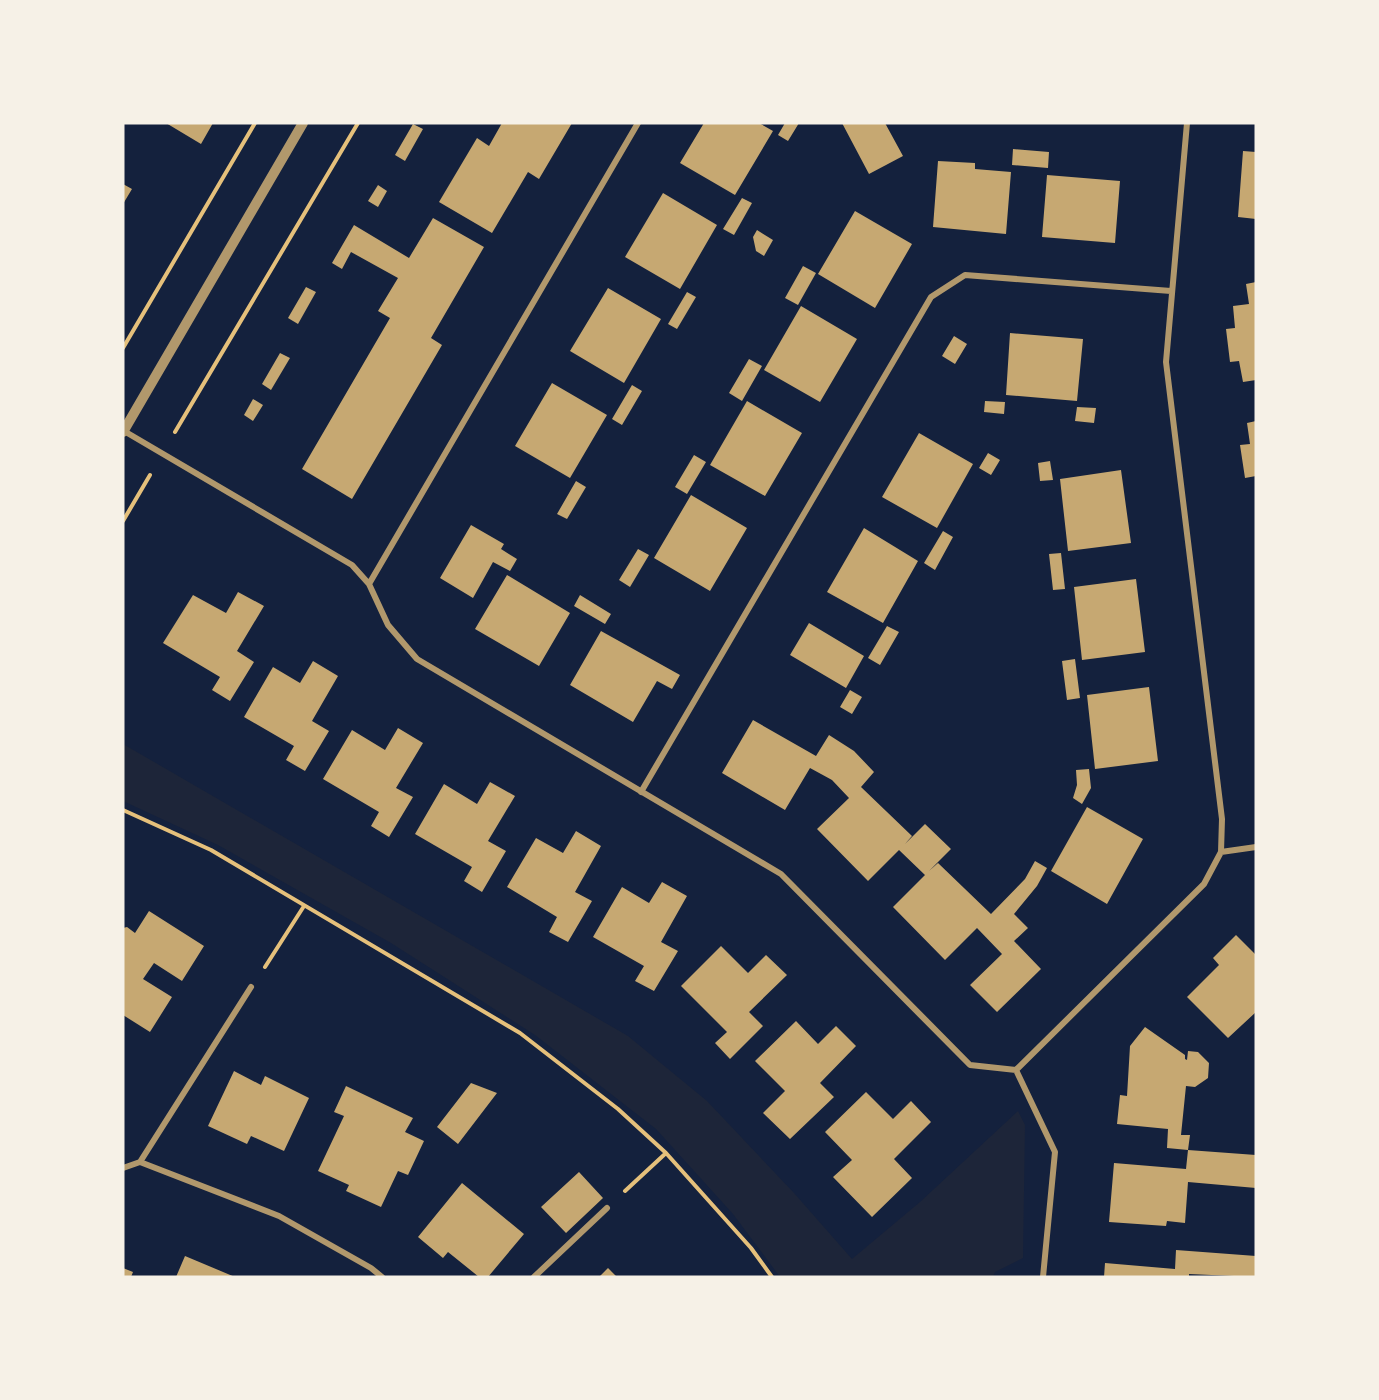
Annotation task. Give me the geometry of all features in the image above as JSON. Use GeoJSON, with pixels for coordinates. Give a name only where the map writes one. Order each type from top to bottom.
{"type":"FeatureCollection","features":[{"type":"Feature","properties":{"kind":"street"},"geometry":{"type":"LineString","coordinates":[[303,123],[123,432],[163,453],[352,565],[369,584],[388,625],[417,659],[782,874],[969,1065],[1016,1071]]}},
{"type":"Feature","properties":{"kind":"street"},"geometry":{"type":"LineString","coordinates":[[369,584],[638,123]]}},
{"type":"Feature","properties":{"kind":"street"},"geometry":{"type":"LineString","coordinates":[[1016,1071],[1204,884],[1221,852],[1222,819],[1166,362],[1187,123]]}},
{"type":"Feature","properties":{"kind":"street"},"geometry":{"type":"LineString","coordinates":[[641,792],[931,297],[964,275],[1171,291]]}},
{"type":"Feature","properties":{"kind":"street"},"geometry":{"type":"LineString","coordinates":[[1221,852],[1256,847]]}},
{"type":"Feature","properties":{"kind":"street"},"geometry":{"type":"LineString","coordinates":[[123,1168],[140,1162],[251,987]]}},
{"type":"Feature","properties":{"kind":"street"},"geometry":{"type":"LineString","coordinates":[[1016,1071],[1055,1152],[1043,1277]]}},
{"type":"Feature","properties":{"kind":"street"},"geometry":{"type":"LineString","coordinates":[[140,1162],[279,1216],[382,1277]]}},
{"type":"Feature","properties":{"kind":"street"},"geometry":{"type":"LineString","coordinates":[[534,1277],[607,1208]]}},
{"type":"Feature","properties":{"kind":"path"},"geometry":{"type":"LineString","coordinates":[[123,348],[255,123]]}},
{"type":"Feature","properties":{"kind":"path"},"geometry":{"type":"LineString","coordinates":[[123,521],[358,123]]}},
{"type":"Feature","properties":{"kind":"path"},"geometry":{"type":"LineString","coordinates":[[123,810],[211,850],[520,1033],[618,1109],[666,1153],[751,1248],[772,1277]]}},
{"type":"Feature","properties":{"kind":"path"},"geometry":{"type":"LineString","coordinates":[[251,987],[304,906]]}},
{"type":"Feature","properties":{"kind":"path"},"geometry":{"type":"LineString","coordinates":[[607,1208],[666,1153]]}},
{"type":"Feature","properties":{"kind":"shaded area"},"geometry":{"type":"Polygon","coordinates":[[[123,744],[628,1036],[707,1101],[794,1193],[852,1259],[920,1202],[1018,1111],[1025,1125],[1023,1258],[995,1272],[993,1277],[780,1277],[733,1214],[656,1129],[535,1035],[391,943],[218,845],[123,801],[123,744]]]}},
{"type":"Feature","properties":{"kind":"building"},"geometry":{"type":"Polygon","coordinates":[[[166,123],[213,123],[201,144],[166,123]]]}},
{"type":"Feature","properties":{"kind":"building"},"geometry":{"type":"Polygon","coordinates":[[[502,123],[572,123],[539,179],[528,172],[492,233],[439,202],[477,138],[489,146],[502,123]]]}},
{"type":"Feature","properties":{"kind":"building"},"geometry":{"type":"Polygon","coordinates":[[[704,123],[759,123],[773,131],[735,195],[680,163],[704,123]]]}},
{"type":"Feature","properties":{"kind":"building"},"geometry":{"type":"Polygon","coordinates":[[[785,123],[799,123],[788,141],[778,135],[785,123]]]}},
{"type":"Feature","properties":{"kind":"building"},"geometry":{"type":"Polygon","coordinates":[[[842,123],[885,123],[903,156],[869,174],[842,123]]]}},
{"type":"Feature","properties":{"kind":"building"},"geometry":{"type":"Polygon","coordinates":[[[413,124],[423,129],[405,161],[395,155],[413,124]]]}},
{"type":"Feature","properties":{"kind":"building"},"geometry":{"type":"Polygon","coordinates":[[[1013,149],[1049,152],[1048,168],[1012,165],[1013,149]]]}},
{"type":"Feature","properties":{"kind":"building"},"geometry":{"type":"Polygon","coordinates":[[[1243,151],[1256,152],[1256,219],[1238,217],[1243,151]]]}},
{"type":"Feature","properties":{"kind":"building"},"geometry":{"type":"Polygon","coordinates":[[[938,161],[975,163],[975,169],[1011,172],[1006,234],[933,227],[938,161]]]}},
{"type":"Feature","properties":{"kind":"building"},"geometry":{"type":"Polygon","coordinates":[[[1047,175],[1120,181],[1115,243],[1042,237],[1047,175]]]}},
{"type":"Feature","properties":{"kind":"building"},"geometry":{"type":"Polygon","coordinates":[[[123,184],[132,189],[123,204],[123,184]]]}},
{"type":"Feature","properties":{"kind":"building"},"geometry":{"type":"Polygon","coordinates":[[[378,185],[387,191],[378,207],[368,201],[378,185]]]}},
{"type":"Feature","properties":{"kind":"building"},"geometry":{"type":"Polygon","coordinates":[[[663,193],[717,225],[680,289],[625,257],[663,193]]]}},
{"type":"Feature","properties":{"kind":"building"},"geometry":{"type":"Polygon","coordinates":[[[742,198],[752,203],[734,235],[723,229],[742,198]]]}},
{"type":"Feature","properties":{"kind":"building"},"geometry":{"type":"Polygon","coordinates":[[[855,211],[912,244],[875,308],[818,274],[855,211]]]}},
{"type":"Feature","properties":{"kind":"building"},"geometry":{"type":"Polygon","coordinates":[[[433,218],[484,247],[431,338],[442,345],[352,499],[302,469],[390,318],[378,311],[398,278],[351,252],[342,269],[332,263],[354,225],[409,258],[433,218]]]}},
{"type":"Feature","properties":{"kind":"building"},"geometry":{"type":"Polygon","coordinates":[[[757,230],[773,240],[764,256],[756,251],[753,237],[757,230]]]}},
{"type":"Feature","properties":{"kind":"building"},"geometry":{"type":"Polygon","coordinates":[[[803,266],[816,273],[798,305],[785,298],[803,266]]]}},
{"type":"Feature","properties":{"kind":"building"},"geometry":{"type":"Polygon","coordinates":[[[1256,282],[1256,380],[1243,382],[1239,361],[1230,362],[1226,329],[1235,328],[1233,306],[1249,304],[1246,284],[1256,282]]]}},
{"type":"Feature","properties":{"kind":"building"},"geometry":{"type":"Polygon","coordinates":[[[306,287],[316,292],[298,324],[288,318],[306,287]]]}},
{"type":"Feature","properties":{"kind":"building"},"geometry":{"type":"Polygon","coordinates":[[[608,288],[661,319],[624,383],[570,351],[608,288]]]}},
{"type":"Feature","properties":{"kind":"building"},"geometry":{"type":"Polygon","coordinates":[[[687,292],[696,297],[677,329],[668,324],[687,292]]]}},
{"type":"Feature","properties":{"kind":"building"},"geometry":{"type":"Polygon","coordinates":[[[801,306],[857,339],[820,402],[764,370],[801,306]]]}},
{"type":"Feature","properties":{"kind":"building"},"geometry":{"type":"Polygon","coordinates":[[[1010,333],[1083,339],[1077,401],[1006,395],[1010,333]]]}},
{"type":"Feature","properties":{"kind":"building"},"geometry":{"type":"Polygon","coordinates":[[[954,336],[967,344],[955,364],[942,356],[954,336]]]}},
{"type":"Feature","properties":{"kind":"building"},"geometry":{"type":"Polygon","coordinates":[[[280,353],[290,358],[271,390],[262,384],[280,353]]]}},
{"type":"Feature","properties":{"kind":"building"},"geometry":{"type":"Polygon","coordinates":[[[749,359],[762,366],[742,401],[729,393],[749,359]]]}},
{"type":"Feature","properties":{"kind":"building"},"geometry":{"type":"Polygon","coordinates":[[[552,383],[607,415],[570,478],[515,446],[552,383]]]}},
{"type":"Feature","properties":{"kind":"building"},"geometry":{"type":"Polygon","coordinates":[[[632,385],[642,391],[622,425],[612,419],[632,385]]]}},
{"type":"Feature","properties":{"kind":"building"},"geometry":{"type":"Polygon","coordinates":[[[253,399],[263,405],[253,421],[244,415],[253,399]]]}},
{"type":"Feature","properties":{"kind":"building"},"geometry":{"type":"Polygon","coordinates":[[[747,401],[802,433],[765,496],[710,465],[747,401]]]}},
{"type":"Feature","properties":{"kind":"building"},"geometry":{"type":"Polygon","coordinates":[[[985,401],[1005,402],[1004,414],[984,412],[985,401]]]}},
{"type":"Feature","properties":{"kind":"building"},"geometry":{"type":"Polygon","coordinates":[[[1077,407],[1096,408],[1094,423],[1075,421],[1077,407]]]}},
{"type":"Feature","properties":{"kind":"building"},"geometry":{"type":"Polygon","coordinates":[[[1256,421],[1256,476],[1245,478],[1240,445],[1250,444],[1247,423],[1256,421]]]}},
{"type":"Feature","properties":{"kind":"building"},"geometry":{"type":"Polygon","coordinates":[[[919,433],[973,464],[937,528],[882,497],[919,433]]]}},
{"type":"Feature","properties":{"kind":"building"},"geometry":{"type":"Polygon","coordinates":[[[988,453],[1000,460],[991,475],[979,468],[988,453]]]}},
{"type":"Feature","properties":{"kind":"building"},"geometry":{"type":"Polygon","coordinates":[[[694,455],[706,462],[687,494],[675,487],[694,455]]]}},
{"type":"Feature","properties":{"kind":"building"},"geometry":{"type":"Polygon","coordinates":[[[1050,461],[1053,480],[1040,481],[1038,463],[1050,461]]]}},
{"type":"Feature","properties":{"kind":"building"},"geometry":{"type":"Polygon","coordinates":[[[1121,470],[1131,543],[1068,551],[1060,479],[1121,470]]]}},
{"type":"Feature","properties":{"kind":"building"},"geometry":{"type":"Polygon","coordinates":[[[576,481],[586,487],[567,519],[557,514],[576,481]]]}},
{"type":"Feature","properties":{"kind":"building"},"geometry":{"type":"Polygon","coordinates":[[[691,495],[747,528],[710,591],[654,558],[691,495]]]}},
{"type":"Feature","properties":{"kind":"building"},"geometry":{"type":"Polygon","coordinates":[[[471,525],[504,544],[501,549],[517,559],[510,571],[493,562],[473,598],[440,578],[471,525]]]}},
{"type":"Feature","properties":{"kind":"building"},"geometry":{"type":"Polygon","coordinates":[[[864,528],[918,561],[883,623],[827,592],[864,528]]]}},
{"type":"Feature","properties":{"kind":"building"},"geometry":{"type":"Polygon","coordinates":[[[943,531],[953,537],[935,570],[924,563],[943,531]]]}},
{"type":"Feature","properties":{"kind":"building"},"geometry":{"type":"Polygon","coordinates":[[[638,549],[649,555],[630,587],[619,580],[638,549]]]}},
{"type":"Feature","properties":{"kind":"building"},"geometry":{"type":"Polygon","coordinates":[[[1061,553],[1065,589],[1053,590],[1049,554],[1061,553]]]}},
{"type":"Feature","properties":{"kind":"building"},"geometry":{"type":"Polygon","coordinates":[[[507,575],[570,613],[539,666],[475,629],[507,575]]]}},
{"type":"Feature","properties":{"kind":"building"},"geometry":{"type":"Polygon","coordinates":[[[1136,579],[1145,652],[1082,660],[1074,587],[1136,579]]]}},
{"type":"Feature","properties":{"kind":"building"},"geometry":{"type":"Polygon","coordinates":[[[238,592],[264,606],[237,651],[254,662],[230,701],[212,690],[220,677],[163,643],[193,595],[226,613],[238,592]]]}},
{"type":"Feature","properties":{"kind":"building"},"geometry":{"type":"Polygon","coordinates":[[[580,595],[611,614],[605,624],[574,606],[580,595]]]}},
{"type":"Feature","properties":{"kind":"building"},"geometry":{"type":"Polygon","coordinates":[[[809,623],[864,656],[846,688],[790,655],[809,623]]]}},
{"type":"Feature","properties":{"kind":"building"},"geometry":{"type":"Polygon","coordinates":[[[887,626],[899,632],[880,665],[868,658],[887,626]]]}},
{"type":"Feature","properties":{"kind":"building"},"geometry":{"type":"Polygon","coordinates":[[[601,631],[680,675],[672,689],[657,681],[633,722],[570,685],[601,631]]]}},
{"type":"Feature","properties":{"kind":"building"},"geometry":{"type":"Polygon","coordinates":[[[1075,659],[1080,698],[1067,700],[1062,661],[1075,659]]]}},
{"type":"Feature","properties":{"kind":"building"},"geometry":{"type":"Polygon","coordinates":[[[313,661],[338,676],[312,721],[329,731],[305,771],[286,760],[294,746],[244,717],[273,667],[300,683],[313,661]]]}},
{"type":"Feature","properties":{"kind":"building"},"geometry":{"type":"Polygon","coordinates":[[[1149,687],[1158,761],[1095,769],[1087,695],[1149,687]]]}},
{"type":"Feature","properties":{"kind":"building"},"geometry":{"type":"Polygon","coordinates":[[[850,690],[862,697],[852,714],[840,707],[850,690]]]}},
{"type":"Feature","properties":{"kind":"building"},"geometry":{"type":"Polygon","coordinates":[[[753,720],[816,756],[829,735],[854,751],[874,772],[861,787],[912,836],[905,844],[925,824],[951,849],[929,871],[938,863],[991,914],[1025,879],[1035,861],[1047,868],[1037,886],[1014,914],[1028,928],[1014,941],[1041,969],[997,1012],[970,985],[1002,954],[977,928],[945,960],[893,907],[925,875],[899,850],[868,881],[817,829],[849,798],[832,780],[810,768],[785,810],[722,773],[753,720]]]}},
{"type":"Feature","properties":{"kind":"building"},"geometry":{"type":"Polygon","coordinates":[[[398,728],[423,743],[396,788],[413,797],[389,837],[371,826],[379,812],[323,779],[352,730],[385,750],[398,728]]]}},
{"type":"Feature","properties":{"kind":"building"},"geometry":{"type":"Polygon","coordinates":[[[1089,769],[1091,788],[1082,804],[1073,798],[1077,785],[1076,770],[1089,769]]]}},
{"type":"Feature","properties":{"kind":"building"},"geometry":{"type":"Polygon","coordinates":[[[490,782],[515,796],[488,841],[506,851],[482,892],[464,881],[472,867],[415,834],[444,784],[477,804],[490,782]]]}},
{"type":"Feature","properties":{"kind":"building"},"geometry":{"type":"Polygon","coordinates":[[[1087,807],[1143,839],[1107,904],[1051,871],[1087,807]]]}},
{"type":"Feature","properties":{"kind":"building"},"geometry":{"type":"Polygon","coordinates":[[[576,831],[601,846],[575,892],[592,901],[568,942],[549,932],[557,917],[507,887],[536,838],[563,853],[576,831]]]}},
{"type":"Feature","properties":{"kind":"building"},"geometry":{"type":"Polygon","coordinates":[[[662,882],[687,896],[661,942],[678,951],[654,991],[635,981],[644,966],[593,937],[622,887],[649,903],[662,882]]]}},
{"type":"Feature","properties":{"kind":"building"},"geometry":{"type":"Polygon","coordinates":[[[149,911],[204,946],[182,981],[154,963],[143,979],[172,997],[150,1032],[123,1015],[123,928],[127,927],[135,933],[149,911]]]}},
{"type":"Feature","properties":{"kind":"building"},"geometry":{"type":"Polygon","coordinates":[[[1236,935],[1256,955],[1256,1012],[1228,1038],[1187,997],[1219,965],[1213,958],[1236,935]]]}},
{"type":"Feature","properties":{"kind":"building"},"geometry":{"type":"Polygon","coordinates":[[[721,946],[748,973],[766,955],[787,975],[749,1012],[763,1026],[730,1059],[715,1043],[727,1032],[681,986],[721,946]]]}},
{"type":"Feature","properties":{"kind":"building"},"geometry":{"type":"Polygon","coordinates":[[[796,1021],[818,1044],[836,1026],[856,1046],[820,1083],[834,1097],[790,1139],[763,1113],[785,1091],[755,1061],[796,1021]]]}},
{"type":"Feature","properties":{"kind":"building"},"geometry":{"type":"Polygon","coordinates":[[[1145,1027],[1185,1055],[1185,1059],[1187,1060],[1188,1051],[1198,1052],[1209,1063],[1208,1078],[1195,1087],[1186,1086],[1181,1135],[1190,1135],[1188,1150],[1167,1148],[1168,1129],[1117,1124],[1120,1095],[1127,1096],[1130,1046],[1145,1027]]]}},
{"type":"Feature","properties":{"kind":"building"},"geometry":{"type":"Polygon","coordinates":[[[234,1071],[261,1085],[265,1076],[309,1098],[284,1151],[251,1136],[247,1144],[208,1126],[234,1071]]]}},
{"type":"Feature","properties":{"kind":"building"},"geometry":{"type":"Polygon","coordinates":[[[471,1083],[497,1093],[458,1144],[437,1127],[471,1083]]]}},
{"type":"Feature","properties":{"kind":"building"},"geometry":{"type":"Polygon","coordinates":[[[346,1086],[413,1118],[405,1132],[424,1141],[408,1175],[398,1171],[381,1207],[346,1191],[349,1185],[318,1171],[344,1116],[334,1112],[346,1086]]]}},
{"type":"Feature","properties":{"kind":"building"},"geometry":{"type":"Polygon","coordinates":[[[866,1092],[893,1119],[911,1101],[931,1122],[894,1159],[912,1178],[872,1217],[833,1177],[852,1160],[825,1132],[866,1092]]]}},
{"type":"Feature","properties":{"kind":"building"},"geometry":{"type":"Polygon","coordinates":[[[1188,1150],[1256,1155],[1256,1188],[1188,1182],[1185,1223],[1167,1221],[1166,1226],[1109,1222],[1114,1163],[1186,1169],[1188,1150]]]}},
{"type":"Feature","properties":{"kind":"building"},"geometry":{"type":"Polygon","coordinates":[[[579,1172],[603,1198],[566,1233],[541,1207],[579,1172]]]}},
{"type":"Feature","properties":{"kind":"building"},"geometry":{"type":"Polygon","coordinates":[[[462,1183],[524,1234],[488,1277],[479,1277],[448,1252],[443,1258],[418,1237],[462,1183]]]}},
{"type":"Feature","properties":{"kind":"building"},"geometry":{"type":"Polygon","coordinates":[[[1176,1250],[1256,1256],[1256,1277],[1189,1274],[1189,1277],[1104,1277],[1105,1263],[1175,1269],[1176,1250]]]}},
{"type":"Feature","properties":{"kind":"building"},"geometry":{"type":"Polygon","coordinates":[[[185,1256],[235,1277],[176,1277],[185,1256]]]}},
{"type":"Feature","properties":{"kind":"building"},"geometry":{"type":"Polygon","coordinates":[[[123,1268],[133,1272],[131,1277],[123,1277],[123,1268]]]}},
{"type":"Feature","properties":{"kind":"building"},"geometry":{"type":"Polygon","coordinates":[[[608,1268],[617,1277],[599,1277],[608,1268]]]}}]}
